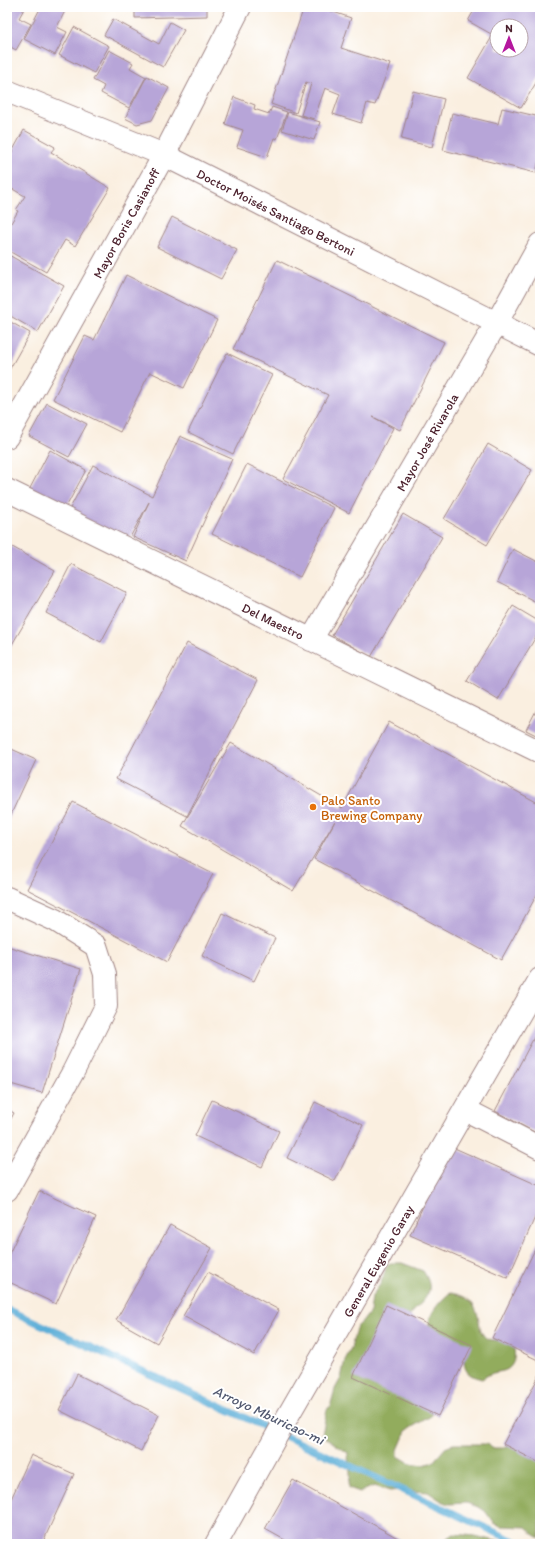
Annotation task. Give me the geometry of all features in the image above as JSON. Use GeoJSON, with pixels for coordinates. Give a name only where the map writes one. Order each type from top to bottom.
{"type":"FeatureCollection","features":[{"type":"Feature","properties":{"kind":"street","name":"Mayor Boris Casianoff"},"geometry":{"type":"LineString","coordinates":[[7,437],[164,155],[240,7]]}},
{"type":"Feature","properties":{"kind":"street","name":"Doctor Moisés Santiago Bertoni"},"geometry":{"type":"LineString","coordinates":[[7,91],[164,155],[540,345]]}},
{"type":"Feature","properties":{"kind":"street","name":"Mayor José Rivarola"},"geometry":{"type":"LineString","coordinates":[[311,640],[496,324],[540,244]]}},
{"type":"Feature","properties":{"kind":"street","name":"Del Maestro"},"geometry":{"type":"LineString","coordinates":[[7,490],[540,752]]}},
{"type":"Feature","properties":{"kind":"street"},"geometry":{"type":"LineString","coordinates":[[7,898],[55,920],[96,946],[105,974],[106,1006],[73,1072],[7,1190]]}},
{"type":"Feature","properties":{"kind":"street","name":"General Eugenio Garay"},"geometry":{"type":"LineString","coordinates":[[216,1544],[282,1426],[466,1110],[540,979]]}},
{"type":"Feature","properties":{"kind":"street"},"geometry":{"type":"LineString","coordinates":[[466,1110],[540,1148]]}},
{"type":"Feature","properties":{"kind":"green space"},"geometry":{"type":"Polygon","coordinates":[[[390,1263],[402,1263],[423,1271],[427,1279],[429,1291],[423,1301],[408,1318],[436,1410],[431,1416],[406,1431],[398,1450],[398,1456],[410,1463],[424,1465],[433,1462],[447,1446],[453,1444],[487,1444],[494,1448],[504,1448],[540,1437],[540,1538],[526,1527],[501,1526],[494,1523],[485,1511],[479,1507],[466,1503],[449,1504],[443,1502],[428,1492],[398,1490],[390,1491],[374,1486],[360,1492],[349,1488],[350,1474],[348,1453],[322,1435],[327,1409],[330,1407],[335,1389],[341,1378],[345,1360],[351,1349],[356,1328],[370,1312],[372,1296],[381,1283],[386,1268],[390,1263]]]}},
{"type":"Feature","properties":{"kind":"green space"},"geometry":{"type":"Polygon","coordinates":[[[450,1293],[466,1298],[470,1301],[476,1309],[481,1330],[486,1338],[506,1341],[513,1345],[514,1361],[510,1367],[503,1371],[490,1374],[482,1379],[474,1377],[468,1373],[465,1368],[464,1359],[431,1337],[429,1323],[431,1315],[450,1293]]]}},
{"type":"Feature","properties":{"kind":"green space"},"geometry":{"type":"Polygon","coordinates":[[[454,1534],[475,1536],[509,1544],[442,1544],[448,1537],[454,1534]]]}},
{"type":"Feature","properties":{"kind":"building"},"geometry":{"type":"Polygon","coordinates":[[[7,7],[25,7],[19,18],[31,24],[16,50],[7,45],[7,7]]]}},
{"type":"Feature","properties":{"kind":"building"},"geometry":{"type":"Polygon","coordinates":[[[41,7],[67,7],[57,27],[67,32],[55,55],[24,39],[41,7]]]}},
{"type":"Feature","properties":{"kind":"building"},"geometry":{"type":"Polygon","coordinates":[[[135,7],[207,7],[207,16],[135,18],[135,7]]]}},
{"type":"Feature","properties":{"kind":"building"},"geometry":{"type":"Polygon","coordinates":[[[304,7],[319,7],[351,18],[341,48],[390,64],[375,105],[367,103],[361,123],[333,114],[340,94],[325,88],[314,119],[301,115],[311,84],[306,82],[296,113],[271,104],[304,7]]]}},
{"type":"Feature","properties":{"kind":"building"},"geometry":{"type":"Polygon","coordinates":[[[476,7],[540,7],[540,76],[521,108],[468,78],[489,42],[489,58],[529,58],[529,18],[489,18],[489,33],[468,21],[476,7]]]}},
{"type":"Feature","properties":{"kind":"building"},"geometry":{"type":"Polygon","coordinates":[[[113,19],[159,44],[170,22],[184,30],[163,67],[104,35],[113,19]]]}},
{"type":"Feature","properties":{"kind":"building"},"geometry":{"type":"Polygon","coordinates":[[[74,27],[109,46],[94,73],[59,55],[74,27]]]}},
{"type":"Feature","properties":{"kind":"building"},"geometry":{"type":"Polygon","coordinates":[[[109,50],[133,63],[130,68],[146,77],[129,108],[101,93],[104,86],[93,80],[109,50]]]}},
{"type":"Feature","properties":{"kind":"building"},"geometry":{"type":"Polygon","coordinates":[[[147,76],[169,88],[152,120],[137,124],[125,118],[147,76]]]}},
{"type":"Feature","properties":{"kind":"building"},"geometry":{"type":"Polygon","coordinates":[[[413,91],[444,99],[432,147],[401,139],[413,91]]]}},
{"type":"Feature","properties":{"kind":"building"},"geometry":{"type":"Polygon","coordinates":[[[234,97],[255,105],[254,109],[269,114],[272,107],[287,112],[277,139],[274,138],[267,157],[237,147],[243,130],[225,124],[234,97]]]}},
{"type":"Feature","properties":{"kind":"building"},"geometry":{"type":"Polygon","coordinates":[[[502,108],[540,117],[540,155],[536,173],[443,150],[452,113],[498,124],[502,108]]]}},
{"type":"Feature","properties":{"kind":"building"},"geometry":{"type":"Polygon","coordinates":[[[288,112],[320,122],[314,140],[282,130],[288,112]]]}},
{"type":"Feature","properties":{"kind":"building"},"geometry":{"type":"Polygon","coordinates":[[[24,130],[55,147],[51,152],[110,188],[75,246],[65,240],[46,272],[7,250],[7,230],[18,211],[16,210],[25,196],[7,186],[7,161],[24,130]]]}},
{"type":"Feature","properties":{"kind":"building"},"geometry":{"type":"Polygon","coordinates":[[[172,217],[237,250],[221,279],[157,247],[172,217]]]}},
{"type":"Feature","properties":{"kind":"building"},"geometry":{"type":"Polygon","coordinates":[[[7,254],[64,286],[38,332],[7,314],[7,254]]]}},
{"type":"Feature","properties":{"kind":"building"},"geometry":{"type":"Polygon","coordinates":[[[277,260],[444,342],[400,430],[373,417],[393,428],[349,513],[283,479],[328,395],[233,349],[277,260]]]}},
{"type":"Feature","properties":{"kind":"building"},"geometry":{"type":"Polygon","coordinates":[[[126,275],[217,320],[184,388],[150,372],[120,432],[53,399],[85,336],[94,340],[126,275]]]}},
{"type":"Feature","properties":{"kind":"building"},"geometry":{"type":"Polygon","coordinates":[[[7,320],[30,333],[8,372],[7,371],[7,320]]]}},
{"type":"Feature","properties":{"kind":"building"},"geometry":{"type":"Polygon","coordinates":[[[227,353],[272,375],[233,454],[188,432],[227,353]]]}},
{"type":"Feature","properties":{"kind":"building"},"geometry":{"type":"Polygon","coordinates":[[[47,403],[87,424],[69,457],[29,436],[47,403]]]}},
{"type":"Feature","properties":{"kind":"building"},"geometry":{"type":"Polygon","coordinates":[[[180,436],[232,459],[186,561],[133,537],[149,502],[127,543],[68,512],[93,465],[152,496],[180,436]]]}},
{"type":"Feature","properties":{"kind":"building"},"geometry":{"type":"Polygon","coordinates":[[[488,444],[532,470],[487,545],[444,519],[488,444]]]}},
{"type":"Feature","properties":{"kind":"building"},"geometry":{"type":"Polygon","coordinates":[[[50,450],[86,470],[64,511],[28,492],[50,450]]]}},
{"type":"Feature","properties":{"kind":"building"},"geometry":{"type":"Polygon","coordinates":[[[247,464],[334,508],[300,577],[212,534],[247,464]]]}},
{"type":"Feature","properties":{"kind":"building"},"geometry":{"type":"Polygon","coordinates":[[[403,514],[442,537],[371,657],[332,635],[403,514]]]}},
{"type":"Feature","properties":{"kind":"building"},"geometry":{"type":"Polygon","coordinates":[[[7,544],[55,571],[7,653],[7,544]]]}},
{"type":"Feature","properties":{"kind":"building"},"geometry":{"type":"Polygon","coordinates":[[[513,549],[540,563],[540,604],[497,582],[513,549]]]}},
{"type":"Feature","properties":{"kind":"building"},"geometry":{"type":"Polygon","coordinates":[[[71,564],[127,593],[101,642],[46,613],[71,564]]]}},
{"type":"Feature","properties":{"kind":"building"},"geometry":{"type":"Polygon","coordinates":[[[513,606],[540,622],[540,630],[498,700],[467,681],[513,606]]]}},
{"type":"Feature","properties":{"kind":"building"},"geometry":{"type":"Polygon","coordinates":[[[187,643],[258,680],[187,816],[116,779],[187,643]]]}},
{"type":"Feature","properties":{"kind":"building"},"geometry":{"type":"Polygon","coordinates":[[[540,703],[540,737],[526,730],[540,703]]]}},
{"type":"Feature","properties":{"kind":"building"},"geometry":{"type":"Polygon","coordinates":[[[389,722],[540,804],[540,889],[501,960],[314,859],[335,821],[293,891],[182,826],[231,743],[342,808],[389,722]]]}},
{"type":"Feature","properties":{"kind":"building"},"geometry":{"type":"Polygon","coordinates":[[[7,747],[36,760],[7,823],[7,747]]]}},
{"type":"Feature","properties":{"kind":"building"},"geometry":{"type":"Polygon","coordinates":[[[73,802],[213,874],[167,962],[27,889],[73,802]]]}},
{"type":"Feature","properties":{"kind":"building"},"geometry":{"type":"Polygon","coordinates":[[[222,913],[275,938],[254,981],[202,956],[222,913]]]}},
{"type":"Feature","properties":{"kind":"building"},"geometry":{"type":"Polygon","coordinates":[[[7,946],[81,969],[42,1093],[7,1083],[7,946]]]}},
{"type":"Feature","properties":{"kind":"building"},"geometry":{"type":"Polygon","coordinates":[[[540,1026],[540,1135],[495,1111],[540,1026]]]}},
{"type":"Feature","properties":{"kind":"building"},"geometry":{"type":"Polygon","coordinates":[[[212,1100],[279,1131],[262,1167],[195,1136],[212,1100]]]}},
{"type":"Feature","properties":{"kind":"building"},"geometry":{"type":"Polygon","coordinates":[[[315,1102],[363,1125],[335,1181],[287,1158],[315,1102]]]}},
{"type":"Feature","properties":{"kind":"building"},"geometry":{"type":"Polygon","coordinates":[[[7,1109],[14,1113],[7,1126],[7,1109]]]}},
{"type":"Feature","properties":{"kind":"building"},"geometry":{"type":"Polygon","coordinates":[[[450,1146],[540,1186],[540,1206],[508,1278],[410,1235],[450,1146]]]}},
{"type":"Feature","properties":{"kind":"building"},"geometry":{"type":"Polygon","coordinates":[[[39,1191],[96,1217],[56,1304],[7,1281],[7,1258],[39,1191]]]}},
{"type":"Feature","properties":{"kind":"building"},"geometry":{"type":"Polygon","coordinates":[[[170,1225],[212,1248],[157,1343],[116,1320],[170,1225]]]}},
{"type":"Feature","properties":{"kind":"building"},"geometry":{"type":"Polygon","coordinates":[[[540,1239],[540,1361],[492,1338],[540,1239]]]}},
{"type":"Feature","properties":{"kind":"building"},"geometry":{"type":"Polygon","coordinates":[[[208,1272],[279,1310],[254,1355],[183,1316],[208,1272]]]}},
{"type":"Feature","properties":{"kind":"building"},"geometry":{"type":"Polygon","coordinates":[[[386,1305],[472,1345],[438,1416],[353,1377],[386,1305]]]}},
{"type":"Feature","properties":{"kind":"building"},"geometry":{"type":"Polygon","coordinates":[[[77,1374],[159,1415],[141,1451],[59,1410],[77,1374]]]}},
{"type":"Feature","properties":{"kind":"building"},"geometry":{"type":"Polygon","coordinates":[[[540,1374],[540,1463],[503,1444],[540,1374]]]}},
{"type":"Feature","properties":{"kind":"building"},"geometry":{"type":"Polygon","coordinates":[[[31,1455],[74,1474],[42,1544],[7,1544],[7,1508],[31,1455]]]}},
{"type":"Feature","properties":{"kind":"building"},"geometry":{"type":"Polygon","coordinates":[[[293,1480],[405,1542],[404,1544],[292,1544],[265,1529],[293,1480]]]}},
{"type":"Feature","properties":{"kind":"waterway","name":"Arroyo Mburicao-mi"},"geometry":{"type":"LineString","coordinates":[[7,1309],[521,1544]]}},
{"type":"Feature","properties":{"kind":"place","name":"Palo Santo Brewing Company"},"geometry":{"type":"Point","coordinates":[313,807]}}]}
